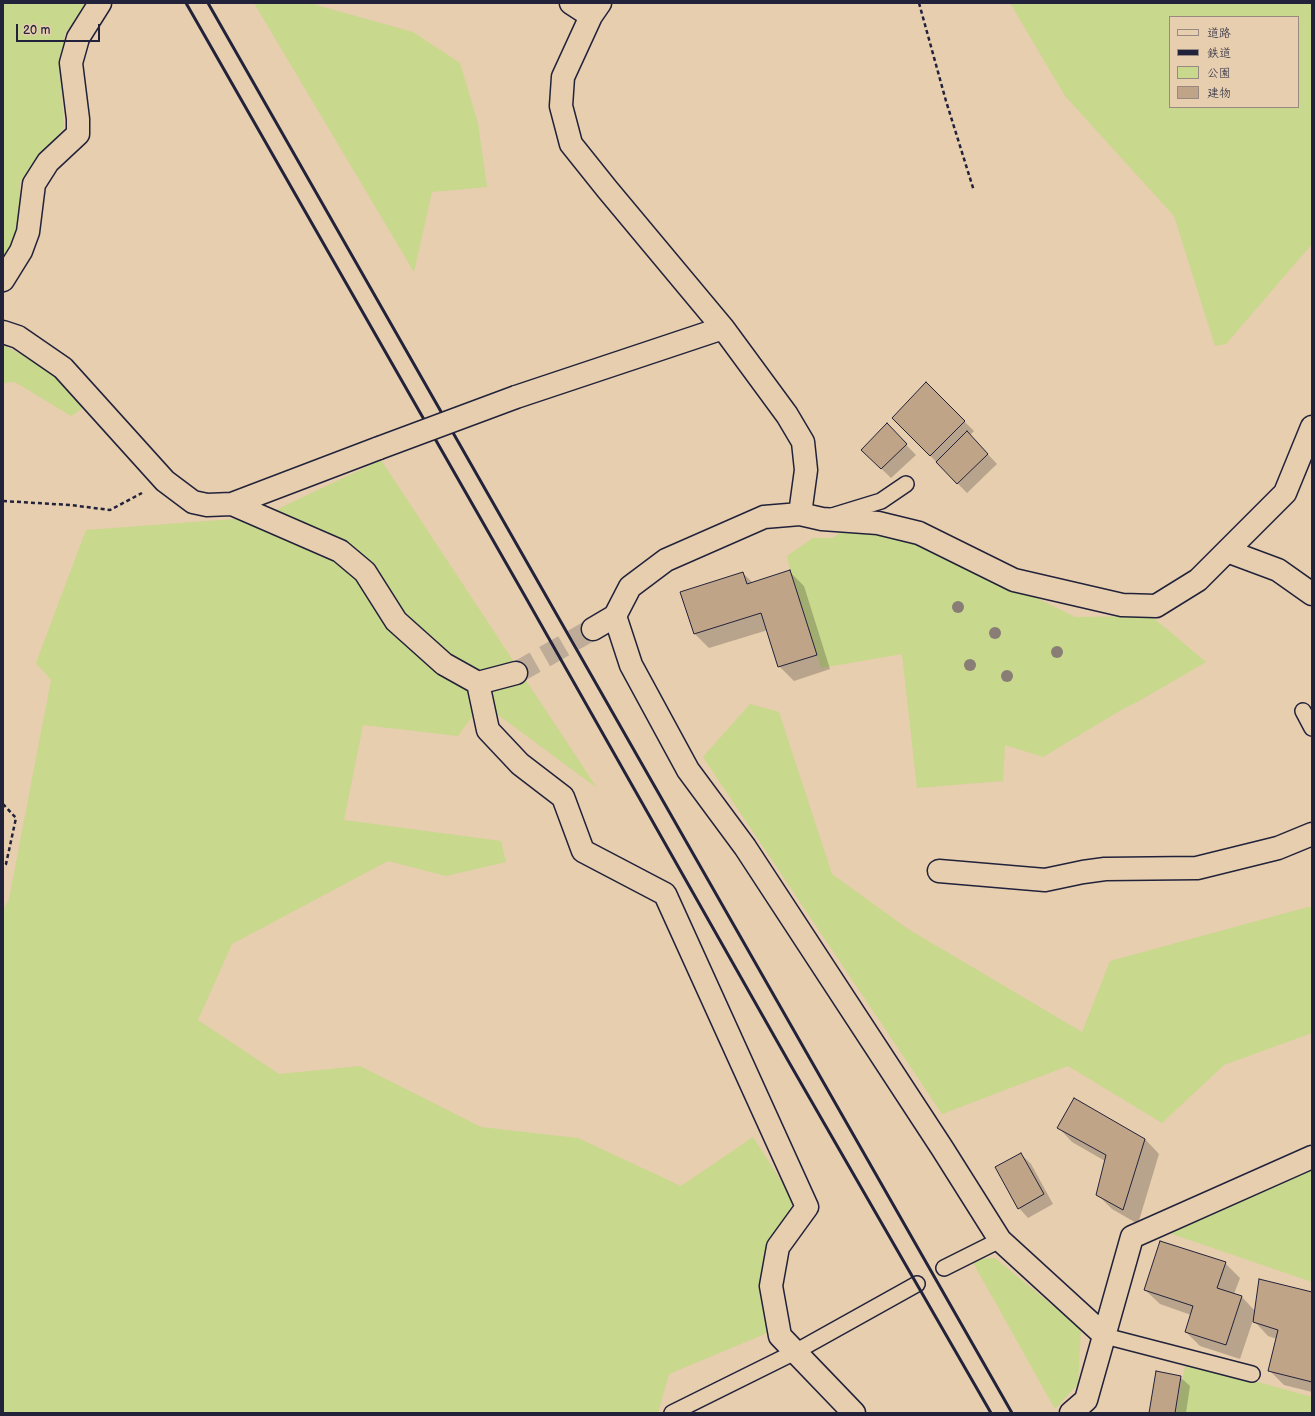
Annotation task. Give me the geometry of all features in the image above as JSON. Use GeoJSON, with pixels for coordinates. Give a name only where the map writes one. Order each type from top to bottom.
{"type":"FeatureCollection","features":[{"type":"Feature","properties":{"kind":"street"},"geometry":{"type":"LineString","coordinates":[[3,280],[21,251],[28,232],[34,184],[48,162],[78,134],[78,119],[71,64],[78,38],[100,3]]}},
{"type":"Feature","properties":{"kind":"street"},"geometry":{"type":"LineString","coordinates":[[571,3],[595,10],[563,77],[561,106],[571,144],[723,328],[787,415],[803,442],[806,470],[800,514]]}},
{"type":"Feature","properties":{"kind":"street"},"geometry":{"type":"LineString","coordinates":[[3,332],[18,337],[63,368],[165,481],[193,502],[207,505],[232,504],[516,397],[723,328]]}},
{"type":"Feature","properties":{"kind":"street"},"geometry":{"type":"LineString","coordinates":[[593,629],[615,616],[630,587],[666,560],[764,517],[800,514],[822,519],[878,523],[919,533],[1014,580],[1122,605],[1156,606],[1198,580],[1285,493],[1311,429]]}},
{"type":"Feature","properties":{"kind":"street"},"geometry":{"type":"LineString","coordinates":[[232,504],[340,551],[365,572],[396,621],[444,664],[478,682],[516,673]]}},
{"type":"Feature","properties":{"kind":"street"},"geometry":{"type":"LineString","coordinates":[[1227,551],[1278,570],[1312,594]]}},
{"type":"Feature","properties":{"kind":"street"},"geometry":{"type":"LineString","coordinates":[[615,616],[632,665],[688,770],[744,847],[942,1148],[1000,1240],[1105,1336]]}},
{"type":"Feature","properties":{"kind":"street"},"geometry":{"type":"LineString","coordinates":[[478,682],[488,730],[520,764],[563,797],[583,851],[665,894],[807,1207],[778,1247],[771,1286],[780,1336],[854,1413]]}},
{"type":"Feature","properties":{"kind":"street"},"geometry":{"type":"LineString","coordinates":[[939,871],[1045,880],[1083,872],[1105,870],[1197,868],[1278,848],[1312,834]]}},
{"type":"Feature","properties":{"kind":"street"},"geometry":{"type":"LineString","coordinates":[[1082,1409],[1105,1336],[1132,1237],[1312,1157]]}},
{"type":"Feature","properties":{"kind":"lane"},"geometry":{"type":"LineString","coordinates":[[822,519],[881,501],[906,484]]}},
{"type":"Feature","properties":{"kind":"lane"},"geometry":{"type":"LineString","coordinates":[[1303,711],[1312,728]]}},
{"type":"Feature","properties":{"kind":"lane"},"geometry":{"type":"LineString","coordinates":[[944,1268],[1000,1240]]}},
{"type":"Feature","properties":{"kind":"lane"},"geometry":{"type":"LineString","coordinates":[[672,1413],[795,1352],[917,1284]]}},
{"type":"Feature","properties":{"kind":"lane"},"geometry":{"type":"LineString","coordinates":[[1105,1336],[1252,1374]]}},
{"type":"Feature","properties":{"kind":"path"},"geometry":{"type":"LineString","coordinates":[[919,3],[946,101],[974,191]]}},
{"type":"Feature","properties":{"kind":"path"},"geometry":{"type":"LineString","coordinates":[[3,501],[70,505],[110,510],[165,481]]}},
{"type":"Feature","properties":{"kind":"path"},"geometry":{"type":"LineString","coordinates":[[3,804],[16,818],[6,864],[3,867]]}},
{"type":"Feature","properties":{"kind":"green space"},"geometry":{"type":"Polygon","coordinates":[[[3,3],[87,3],[65,33],[60,70],[64,128],[20,182],[19,235],[3,265],[3,3]]]}},
{"type":"Feature","properties":{"kind":"green space"},"geometry":{"type":"Polygon","coordinates":[[[254,3],[315,3],[316,5],[413,32],[460,63],[478,123],[487,187],[432,192],[414,272],[254,3]]]}},
{"type":"Feature","properties":{"kind":"green space"},"geometry":{"type":"Polygon","coordinates":[[[1010,3],[1312,3],[1312,244],[1226,344],[1215,346],[1174,216],[1065,96],[1010,3]]]}},
{"type":"Feature","properties":{"kind":"green space"},"geometry":{"type":"Polygon","coordinates":[[[3,345],[56,373],[86,406],[71,416],[15,382],[3,383],[3,345]]]}},
{"type":"Feature","properties":{"kind":"green space"},"geometry":{"type":"Polygon","coordinates":[[[381,460],[597,788],[482,703],[458,736],[363,725],[344,820],[501,841],[506,862],[446,876],[388,861],[232,944],[198,1020],[279,1074],[360,1066],[481,1127],[578,1138],[681,1186],[753,1137],[794,1201],[763,1266],[767,1333],[669,1374],[658,1413],[3,1413],[3,910],[9,899],[51,680],[36,663],[86,530],[261,517],[381,460]]]}},
{"type":"Feature","properties":{"kind":"green space"},"geometry":{"type":"Polygon","coordinates":[[[852,526],[938,549],[1075,617],[1151,616],[1206,662],[1121,710],[1043,757],[1005,745],[1003,781],[917,788],[902,654],[821,668],[790,570],[787,556],[813,538],[832,538],[852,526]]]}},
{"type":"Feature","properties":{"kind":"green space"},"geometry":{"type":"Polygon","coordinates":[[[750,704],[779,712],[832,874],[908,929],[1082,1032],[1110,961],[1312,907],[1312,1033],[1224,1065],[1162,1123],[1068,1066],[942,1114],[703,757],[750,704]]]}},
{"type":"Feature","properties":{"kind":"green space"},"geometry":{"type":"Polygon","coordinates":[[[1312,1166],[1312,1282],[1166,1232],[1312,1166]]]}},
{"type":"Feature","properties":{"kind":"green space"},"geometry":{"type":"Polygon","coordinates":[[[995,1258],[1081,1329],[1078,1384],[1055,1409],[971,1259],[995,1258]]]}},
{"type":"Feature","properties":{"kind":"green space"},"geometry":{"type":"Polygon","coordinates":[[[1186,1362],[1312,1397],[1312,1413],[1176,1413],[1186,1362]]]}},
{"type":"Feature","properties":{"kind":"building"},"geometry":{"type":"Polygon","coordinates":[[[926,382],[965,421],[930,456],[892,418],[926,382]]]}},
{"type":"Feature","properties":{"kind":"building"},"geometry":{"type":"Polygon","coordinates":[[[887,423],[907,444],[881,469],[861,450],[887,423]]]}},
{"type":"Feature","properties":{"kind":"building"},"geometry":{"type":"Polygon","coordinates":[[[967,431],[988,454],[957,484],[936,462],[967,431]]]}},
{"type":"Feature","properties":{"kind":"building"},"geometry":{"type":"Polygon","coordinates":[[[790,570],[817,655],[778,667],[761,613],[694,634],[680,592],[743,572],[747,584],[790,570]]]}},
{"type":"Feature","properties":{"kind":"building"},"geometry":{"type":"Polygon","coordinates":[[[1074,1098],[1145,1139],[1123,1210],[1096,1195],[1106,1155],[1057,1128],[1074,1098]]]}},
{"type":"Feature","properties":{"kind":"building"},"geometry":{"type":"Polygon","coordinates":[[[1021,1153],[1044,1194],[1018,1209],[995,1167],[1021,1153]]]}},
{"type":"Feature","properties":{"kind":"building"},"geometry":{"type":"Polygon","coordinates":[[[1160,1241],[1226,1262],[1217,1288],[1242,1296],[1226,1345],[1185,1332],[1193,1306],[1144,1290],[1160,1241]]]}},
{"type":"Feature","properties":{"kind":"building"},"geometry":{"type":"Polygon","coordinates":[[[1259,1279],[1312,1292],[1312,1382],[1268,1371],[1278,1330],[1253,1322],[1259,1279]]]}},
{"type":"Feature","properties":{"kind":"building"},"geometry":{"type":"Polygon","coordinates":[[[1156,1371],[1181,1376],[1175,1413],[1149,1413],[1156,1371]]]}},
{"type":"Feature","properties":{"kind":"tunnel"},"geometry":{"type":"LineString","coordinates":[[516,673],[593,629]]}},
{"type":"Feature","properties":{"kind":"railway"},"geometry":{"type":"LineString","coordinates":[[186,3],[790,1064],[991,1413]]}},
{"type":"Feature","properties":{"kind":"railway"},"geometry":{"type":"LineString","coordinates":[[208,3],[1012,1413]]}}]}
